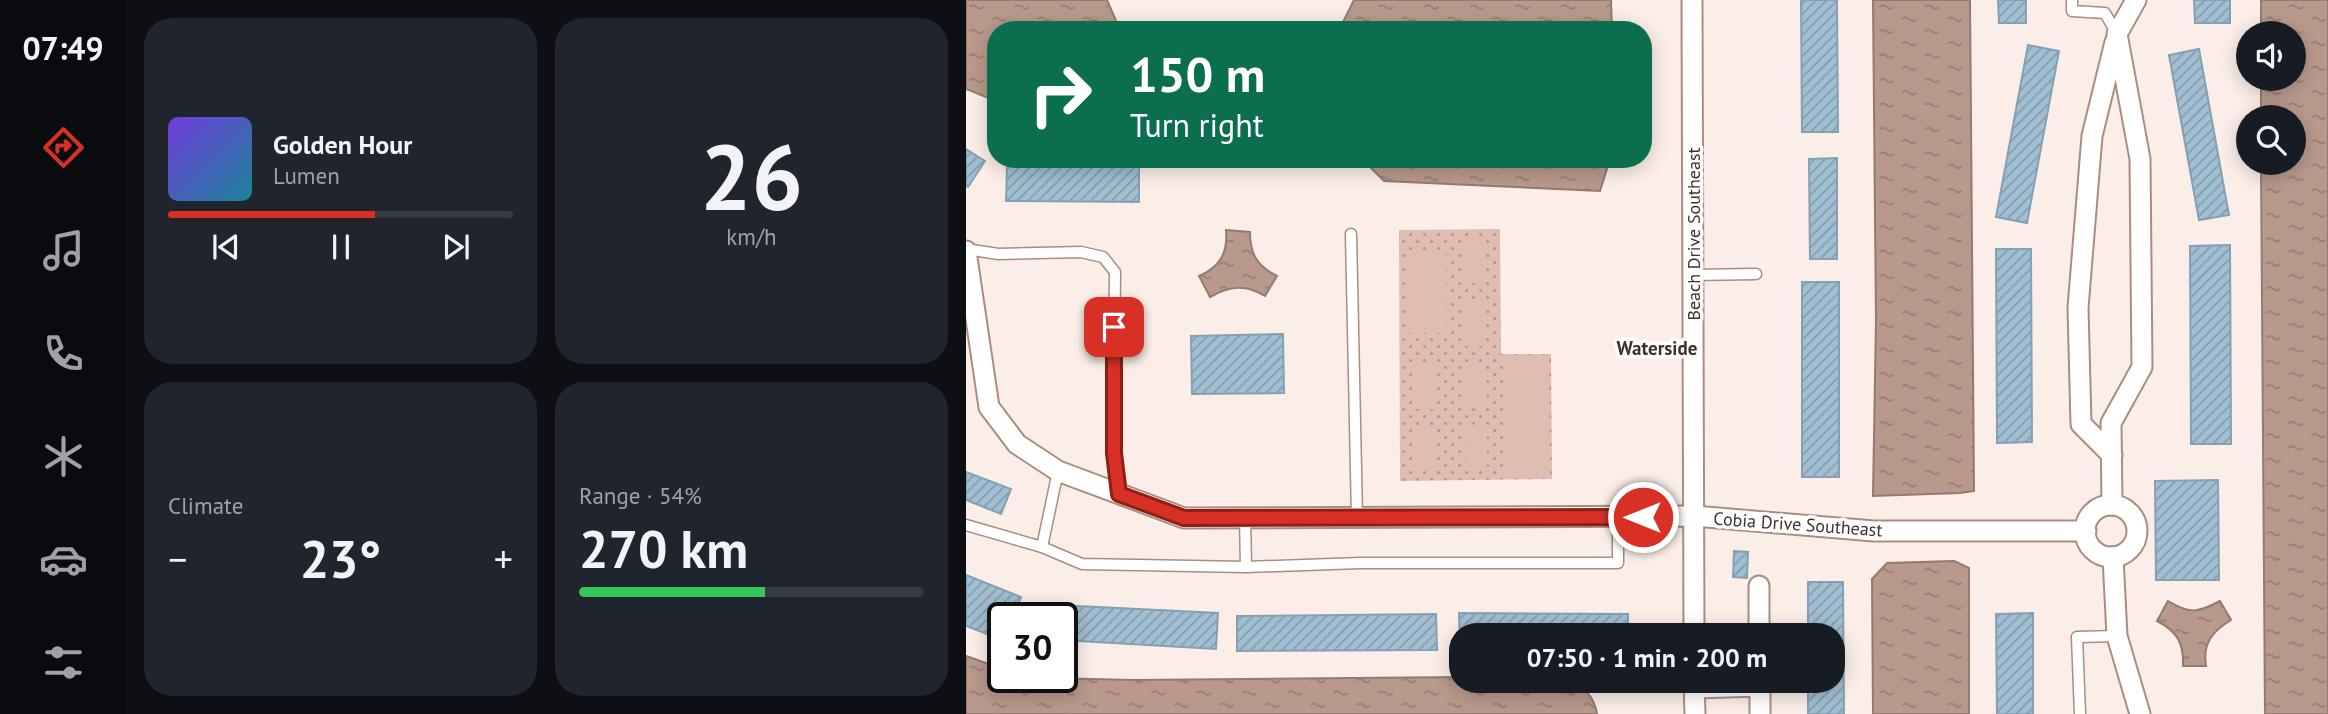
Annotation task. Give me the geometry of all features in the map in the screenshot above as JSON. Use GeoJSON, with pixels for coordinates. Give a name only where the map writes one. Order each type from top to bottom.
{"type":"FeatureCollection","features":[{"type":"Feature","properties":{"kind":"street","name":"Beach Drive Southeast"},"geometry":{"type":"LineString","coordinates":[[1692,0],[1694,623]]}},
{"type":"Feature","properties":{"kind":"street"},"geometry":{"type":"LineString","coordinates":[[2112,456],[2081,424],[2078,308],[2092,136],[2117,34],[2136,0]]}},
{"type":"Feature","properties":{"kind":"street"},"geometry":{"type":"LineString","coordinates":[[2112,505],[2111,422],[2142,367],[2140,159],[2117,34]]}},
{"type":"Feature","properties":{"kind":"street","name":"Cobia Drive Southeast"},"geometry":{"type":"LineString","coordinates":[[966,250],[989,407],[1017,444],[1058,471],[1184,518],[1694,516],[1874,531],[2086,531]]}},
{"type":"Feature","properties":{"kind":"street"},"geometry":{"type":"LineString","coordinates":[[2112,505],[2125,509],[2135,521],[2137,529],[2133,544],[2128,550],[2113,556],[2096,552],[2090,545],[2086,531],[2088,520],[2093,513],[2101,507],[2112,505]]}},
{"type":"Feature","properties":{"kind":"street"},"geometry":{"type":"LineString","coordinates":[[2113,556],[2117,636],[2140,714]]}},
{"type":"Feature","properties":{"kind":"street"},"geometry":{"type":"LineString","coordinates":[[1759,586],[1759,623]]}},
{"type":"Feature","properties":{"kind":"street"},"geometry":{"type":"LineString","coordinates":[[1694,693],[1695,714]]}},
{"type":"Feature","properties":{"kind":"street"},"geometry":{"type":"LineString","coordinates":[[1760,693],[1760,714]]}},
{"type":"Feature","properties":{"kind":"lane"},"geometry":{"type":"LineString","coordinates":[[2072,0],[2072,11],[2105,13],[2117,34]]}},
{"type":"Feature","properties":{"kind":"lane"},"geometry":{"type":"LineString","coordinates":[[1351,234],[1357,517]]}},
{"type":"Feature","properties":{"kind":"lane"},"geometry":{"type":"LineString","coordinates":[[966,250],[999,254],[1082,252],[1103,257],[1115,272],[1114,453],[1119,494]]}},
{"type":"Feature","properties":{"kind":"lane"},"geometry":{"type":"LineString","coordinates":[[1693,275],[1756,274]]}},
{"type":"Feature","properties":{"kind":"lane"},"geometry":{"type":"LineString","coordinates":[[1041,547],[1058,471]]}},
{"type":"Feature","properties":{"kind":"lane"},"geometry":{"type":"LineString","coordinates":[[966,525],[1041,547],[1082,564],[1246,567],[1360,563],[1618,563],[1618,517]]}},
{"type":"Feature","properties":{"kind":"lane"},"geometry":{"type":"LineString","coordinates":[[1245,518],[1246,567]]}},
{"type":"Feature","properties":{"kind":"lane"},"geometry":{"type":"LineString","coordinates":[[2080,714],[2077,637],[2117,636]]}},
{"type":"Feature","properties":{"kind":"shaded area"},"geometry":{"type":"Polygon","coordinates":[[[1500,229],[1501,354],[1551,354],[1552,479],[1400,481],[1399,230],[1500,229]]]}},
{"type":"Feature","properties":{"kind":"shaded area"},"geometry":{"type":"Polygon","coordinates":[[[1485,237],[1486,283],[1464,283],[1464,238],[1485,237]]]}},
{"type":"Feature","properties":{"kind":"shaded area"},"geometry":{"type":"Polygon","coordinates":[[[1446,251],[1447,333],[1409,333],[1408,252],[1446,251]]]}},
{"type":"Feature","properties":{"kind":"shaded area"},"geometry":{"type":"Polygon","coordinates":[[[1465,300],[1486,300],[1486,346],[1465,346],[1465,300]]]}},
{"type":"Feature","properties":{"kind":"shaded area"},"geometry":{"type":"Polygon","coordinates":[[[1506,358],[1549,358],[1550,476],[1506,476],[1506,358]]]}},
{"type":"Feature","properties":{"kind":"shaded area"},"geometry":{"type":"Polygon","coordinates":[[[1465,362],[1486,362],[1487,408],[1465,408],[1465,362]]]}},
{"type":"Feature","properties":{"kind":"shaded area"},"geometry":{"type":"Polygon","coordinates":[[[1414,363],[1435,363],[1435,409],[1414,409],[1414,363]]]}},
{"type":"Feature","properties":{"kind":"shaded area"},"geometry":{"type":"Polygon","coordinates":[[[1487,424],[1487,470],[1466,471],[1465,425],[1487,424]]]}},
{"type":"Feature","properties":{"kind":"shaded area"},"geometry":{"type":"Polygon","coordinates":[[[1436,425],[1436,471],[1414,471],[1414,426],[1436,425]]]}},
{"type":"Feature","properties":{"kind":"water"},"geometry":{"type":"Polygon","coordinates":[[[966,0],[1107,0],[1116,21],[987,21],[987,97],[966,89],[966,0]]]}},
{"type":"Feature","properties":{"kind":"water"},"geometry":{"type":"Polygon","coordinates":[[[1354,0],[1611,0],[1612,21],[1344,21],[1354,0]]]}},
{"type":"Feature","properties":{"kind":"water"},"geometry":{"type":"Polygon","coordinates":[[[1873,0],[1970,0],[1974,491],[1873,496],[1876,320],[1873,0]]]}},
{"type":"Feature","properties":{"kind":"water"},"geometry":{"type":"Polygon","coordinates":[[[2261,0],[2328,0],[2328,714],[2265,714],[2261,175],[2306,175],[2306,105],[2261,105],[2261,91],[2306,91],[2306,21],[2261,21],[2261,0]]]}},
{"type":"Feature","properties":{"kind":"water"},"geometry":{"type":"Polygon","coordinates":[[[1371,168],[1607,168],[1600,191],[1384,181],[1371,168]]]}},
{"type":"Feature","properties":{"kind":"water"},"geometry":{"type":"Polygon","coordinates":[[[1226,230],[1250,232],[1251,247],[1256,258],[1264,268],[1277,276],[1265,296],[1238,288],[1210,297],[1199,276],[1217,264],[1221,258],[1226,246],[1226,230]]]}},
{"type":"Feature","properties":{"kind":"water"},"geometry":{"type":"Polygon","coordinates":[[[1954,561],[1969,568],[1969,714],[1873,714],[1872,579],[1887,563],[1954,561]]]}},
{"type":"Feature","properties":{"kind":"water"},"geometry":{"type":"Polygon","coordinates":[[[2168,601],[2194,610],[2220,601],[2231,620],[2210,638],[2205,658],[2206,666],[2183,666],[2178,639],[2170,629],[2157,621],[2168,601]]]}},
{"type":"Feature","properties":{"kind":"water"},"geometry":{"type":"Polygon","coordinates":[[[966,656],[987,663],[987,693],[1078,693],[1078,679],[1449,677],[1449,693],[1587,693],[1597,714],[966,714],[966,656]]]}},
{"type":"Feature","properties":{"kind":"building"},"geometry":{"type":"Polygon","coordinates":[[[1801,0],[1837,0],[1838,132],[1802,132],[1801,0]]]}},
{"type":"Feature","properties":{"kind":"building"},"geometry":{"type":"Polygon","coordinates":[[[1998,0],[2026,0],[2026,23],[1999,23],[1998,0]]]}},
{"type":"Feature","properties":{"kind":"building"},"geometry":{"type":"Polygon","coordinates":[[[2194,0],[2230,0],[2230,23],[2195,23],[2194,0]]]}},
{"type":"Feature","properties":{"kind":"building"},"geometry":{"type":"Polygon","coordinates":[[[2028,45],[2059,51],[2027,223],[1996,217],[2028,45]]]}},
{"type":"Feature","properties":{"kind":"building"},"geometry":{"type":"Polygon","coordinates":[[[2199,49],[2229,215],[2199,220],[2169,55],[2199,49]]]}},
{"type":"Feature","properties":{"kind":"building"},"geometry":{"type":"Polygon","coordinates":[[[966,149],[985,161],[968,187],[966,185],[966,149]]]}},
{"type":"Feature","properties":{"kind":"building"},"geometry":{"type":"Polygon","coordinates":[[[1837,158],[1837,259],[1810,259],[1809,159],[1837,158]]]}},
{"type":"Feature","properties":{"kind":"building"},"geometry":{"type":"Polygon","coordinates":[[[1007,168],[1139,168],[1139,202],[1006,201],[1007,168]]]}},
{"type":"Feature","properties":{"kind":"building"},"geometry":{"type":"Polygon","coordinates":[[[2230,245],[2231,444],[2191,444],[2190,246],[2230,245]]]}},
{"type":"Feature","properties":{"kind":"building"},"geometry":{"type":"Polygon","coordinates":[[[1996,249],[2031,249],[2032,442],[1997,443],[1996,249]]]}},
{"type":"Feature","properties":{"kind":"building"},"geometry":{"type":"Polygon","coordinates":[[[1802,282],[1839,282],[1839,477],[1802,477],[1802,282]]]}},
{"type":"Feature","properties":{"kind":"building"},"geometry":{"type":"Polygon","coordinates":[[[1283,334],[1284,393],[1192,394],[1191,336],[1283,334]]]}},
{"type":"Feature","properties":{"kind":"building"},"geometry":{"type":"Polygon","coordinates":[[[966,472],[1011,489],[1001,514],[966,500],[966,472]]]}},
{"type":"Feature","properties":{"kind":"building"},"geometry":{"type":"Polygon","coordinates":[[[2218,480],[2219,580],[2156,580],[2155,481],[2218,480]]]}},
{"type":"Feature","properties":{"kind":"building"},"geometry":{"type":"Polygon","coordinates":[[[1734,551],[1748,552],[1747,578],[1733,577],[1734,551]]]}},
{"type":"Feature","properties":{"kind":"building"},"geometry":{"type":"Polygon","coordinates":[[[966,575],[1021,597],[1019,602],[987,602],[987,634],[966,626],[966,575]]]}},
{"type":"Feature","properties":{"kind":"building"},"geometry":{"type":"Polygon","coordinates":[[[1808,582],[1843,582],[1843,623],[1808,623],[1808,582]]]}},
{"type":"Feature","properties":{"kind":"building"},"geometry":{"type":"Polygon","coordinates":[[[1078,606],[1218,613],[1216,649],[1078,641],[1078,606]]]}},
{"type":"Feature","properties":{"kind":"building"},"geometry":{"type":"Polygon","coordinates":[[[1459,613],[1628,614],[1628,623],[1459,623],[1459,613]]]}},
{"type":"Feature","properties":{"kind":"building"},"geometry":{"type":"Polygon","coordinates":[[[2033,613],[2033,714],[1997,714],[1996,614],[2033,613]]]}},
{"type":"Feature","properties":{"kind":"building"},"geometry":{"type":"Polygon","coordinates":[[[1436,614],[1437,650],[1237,651],[1237,616],[1436,614]]]}},
{"type":"Feature","properties":{"kind":"building"},"geometry":{"type":"Polygon","coordinates":[[[1808,693],[1844,693],[1844,714],[1808,714],[1808,693]]]}},
{"type":"Feature","properties":{"kind":"district","name":"Waterside"},"geometry":{"type":"Point","coordinates":[1657,348]}},
{"type":"Feature","properties":{"kind":"route"},"geometry":{"type":"LineString","coordinates":[[1114,327],[1114,453],[1119,494],[1184,518],[1643,517]]}}]}
